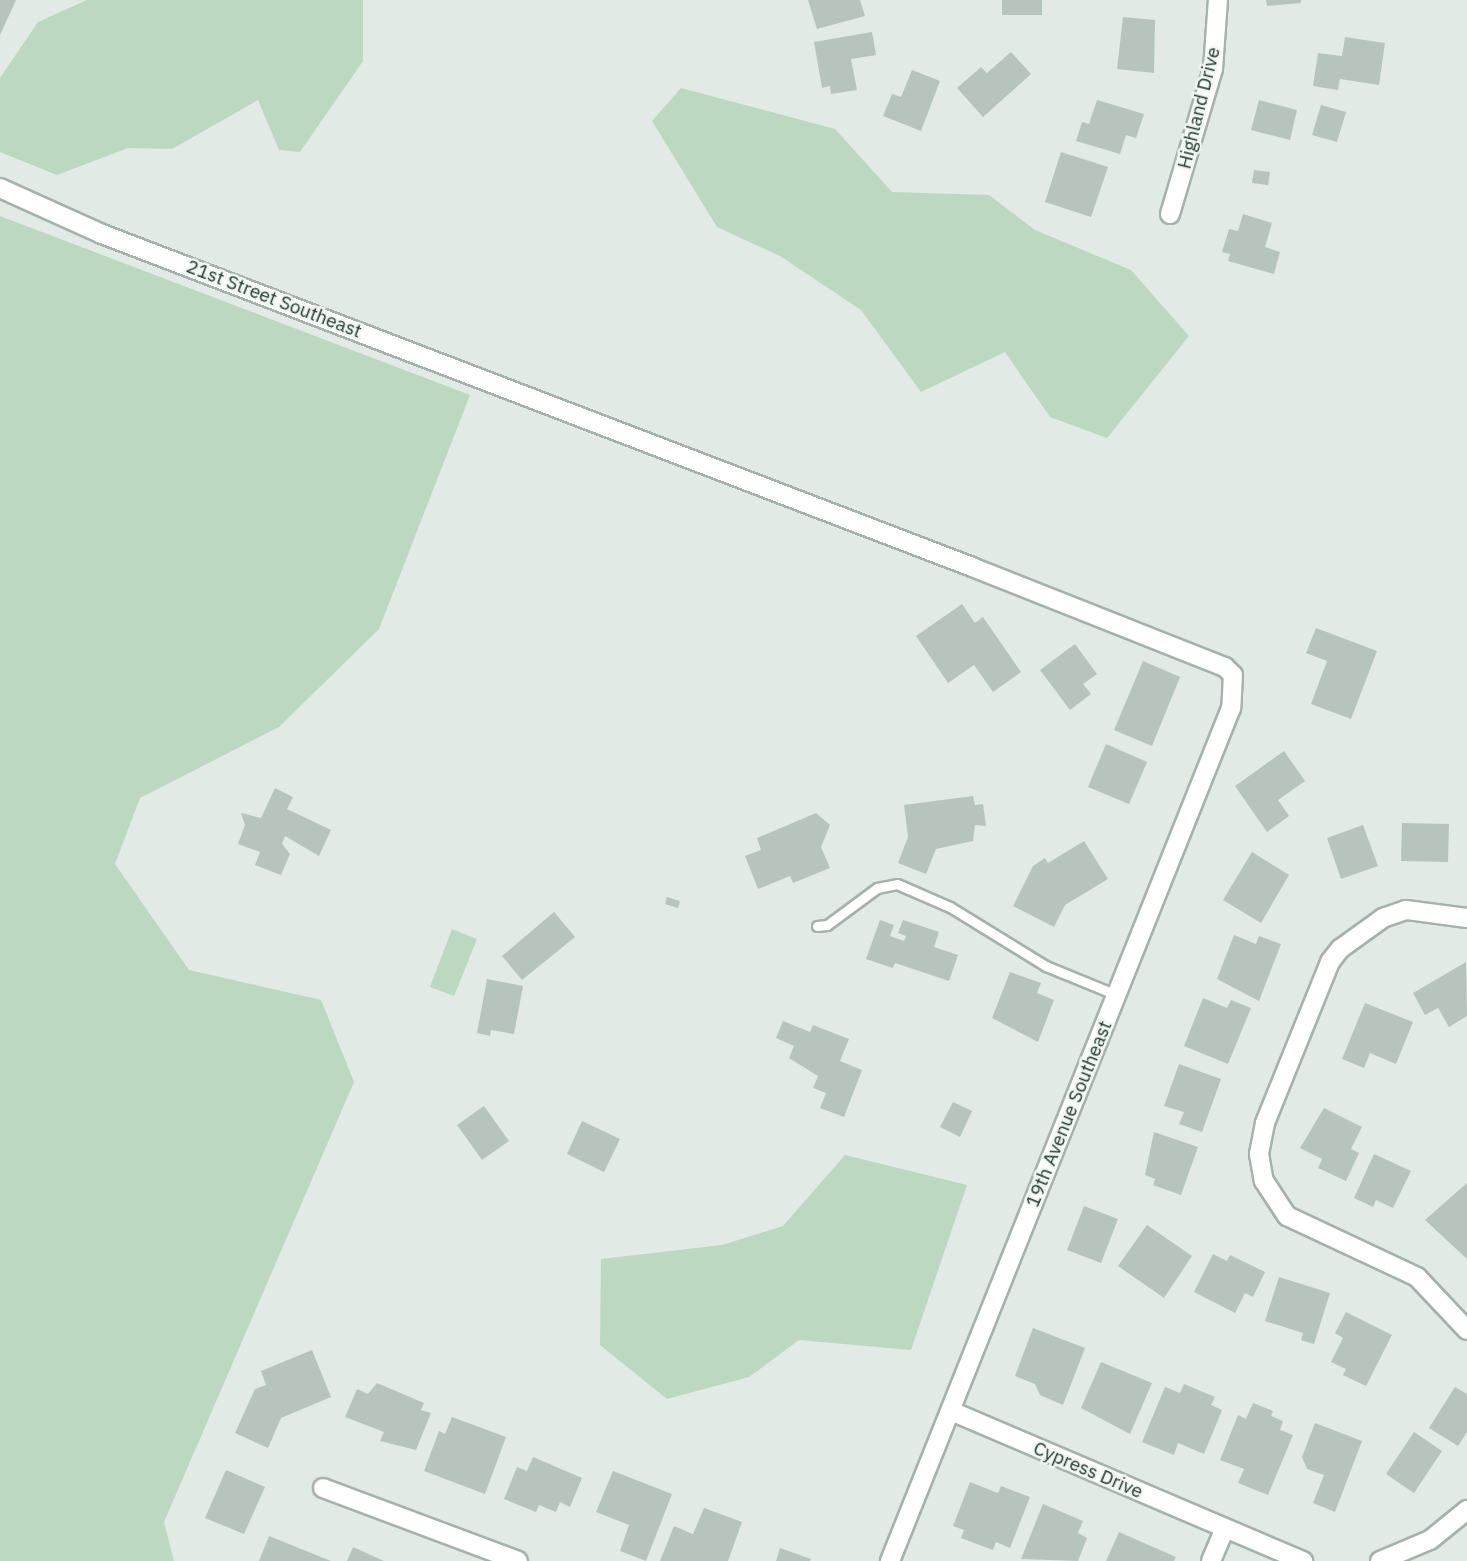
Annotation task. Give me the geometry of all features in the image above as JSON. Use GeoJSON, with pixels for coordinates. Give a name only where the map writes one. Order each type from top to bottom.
{"type":"FeatureCollection","features":[{"type":"Feature","properties":{"kind":"street","name":"Highland Drive"},"geometry":{"type":"LineString","coordinates":[[1170,214],[1213,69],[1219,0]]}},
{"type":"Feature","properties":{"kind":"street","name":"21st Street Southeast"},"geometry":{"type":"LineString","coordinates":[[0,188],[102,234],[551,403],[1225,667]]}},
{"type":"Feature","properties":{"kind":"street","name":"19th Avenue Southeast"},"geometry":{"type":"LineString","coordinates":[[890,1561],[1235,700],[1233,675],[1225,667]]}},
{"type":"Feature","properties":{"kind":"street"},"geometry":{"type":"LineString","coordinates":[[1467,918],[1406,910],[1382,918],[1355,934],[1330,962],[1265,1123],[1259,1154],[1264,1181],[1287,1216],[1417,1277],[1467,1330]]}},
{"type":"Feature","properties":{"kind":"street","name":"Cypress Drive"},"geometry":{"type":"LineString","coordinates":[[951,1411],[1224,1530],[1303,1561]]}},
{"type":"Feature","properties":{"kind":"street"},"geometry":{"type":"LineString","coordinates":[[323,1488],[516,1561]]}},
{"type":"Feature","properties":{"kind":"street"},"geometry":{"type":"LineString","coordinates":[[1380,1561],[1430,1540],[1467,1510]]}},
{"type":"Feature","properties":{"kind":"street"},"geometry":{"type":"LineString","coordinates":[[1211,1561],[1224,1530]]}},
{"type":"Feature","properties":{"kind":"lane"},"geometry":{"type":"LineString","coordinates":[[817,926],[827,925],[877,888],[897,884],[950,907],[1046,965],[1118,995]]}},
{"type":"Feature","properties":{"kind":"green space"},"geometry":{"type":"Polygon","coordinates":[[[87,0],[363,0],[363,61],[300,152],[279,150],[258,100],[172,149],[128,148],[57,175],[0,152],[0,78],[38,22],[87,0]]]}},
{"type":"Feature","properties":{"kind":"green space"},"geometry":{"type":"Polygon","coordinates":[[[681,88],[835,129],[892,192],[989,195],[1035,230],[1131,270],[1189,336],[1107,438],[1050,417],[1005,352],[921,392],[861,310],[780,256],[717,227],[652,121],[681,88]]]}},
{"type":"Feature","properties":{"kind":"green space"},"geometry":{"type":"Polygon","coordinates":[[[0,216],[470,395],[379,629],[279,727],[140,798],[115,864],[189,970],[321,1000],[354,1082],[164,1522],[174,1561],[0,1561],[0,216]]]}},
{"type":"Feature","properties":{"kind":"green space"},"geometry":{"type":"Polygon","coordinates":[[[452,929],[477,939],[454,996],[430,987],[452,929]]]}},
{"type":"Feature","properties":{"kind":"green space"},"geometry":{"type":"Polygon","coordinates":[[[845,1155],[967,1185],[911,1350],[799,1340],[749,1377],[667,1399],[600,1345],[601,1259],[722,1245],[783,1226],[845,1155]]]}},
{"type":"Feature","properties":{"kind":"building"},"geometry":{"type":"Polygon","coordinates":[[[0,0],[16,0],[0,35],[0,0]]]}},
{"type":"Feature","properties":{"kind":"building"},"geometry":{"type":"Polygon","coordinates":[[[808,0],[860,0],[865,16],[817,29],[808,0]]]}},
{"type":"Feature","properties":{"kind":"building"},"geometry":{"type":"Polygon","coordinates":[[[1002,0],[1042,0],[1042,15],[1002,15],[1002,0]]]}},
{"type":"Feature","properties":{"kind":"building"},"geometry":{"type":"Polygon","coordinates":[[[1266,0],[1301,0],[1301,3],[1267,6],[1266,0]]]}},
{"type":"Feature","properties":{"kind":"building"},"geometry":{"type":"Polygon","coordinates":[[[1123,17],[1155,20],[1154,73],[1117,69],[1123,17]]]}},
{"type":"Feature","properties":{"kind":"building"},"geometry":{"type":"Polygon","coordinates":[[[872,32],[876,55],[851,59],[857,90],[831,94],[830,86],[822,88],[814,42],[872,32]]]}},
{"type":"Feature","properties":{"kind":"building"},"geometry":{"type":"Polygon","coordinates":[[[1345,37],[1385,43],[1379,85],[1340,79],[1338,90],[1313,86],[1318,53],[1342,56],[1345,37]]]}},
{"type":"Feature","properties":{"kind":"building"},"geometry":{"type":"Polygon","coordinates":[[[1011,52],[1031,74],[983,117],[957,88],[981,67],[987,73],[1011,52]]]}},
{"type":"Feature","properties":{"kind":"building"},"geometry":{"type":"Polygon","coordinates":[[[912,70],[940,81],[921,131],[883,116],[892,94],[901,97],[912,70]]]}},
{"type":"Feature","properties":{"kind":"building"},"geometry":{"type":"Polygon","coordinates":[[[1097,100],[1144,114],[1136,138],[1126,135],[1120,154],[1076,141],[1082,122],[1089,124],[1097,100]]]}},
{"type":"Feature","properties":{"kind":"building"},"geometry":{"type":"Polygon","coordinates":[[[1259,100],[1297,110],[1290,140],[1251,130],[1259,100]]]}},
{"type":"Feature","properties":{"kind":"building"},"geometry":{"type":"Polygon","coordinates":[[[1321,105],[1346,112],[1337,142],[1312,135],[1321,105]]]}},
{"type":"Feature","properties":{"kind":"building"},"geometry":{"type":"Polygon","coordinates":[[[1061,152],[1108,167],[1091,217],[1045,202],[1061,152]]]}},
{"type":"Feature","properties":{"kind":"building"},"geometry":{"type":"Polygon","coordinates":[[[1254,170],[1270,172],[1268,185],[1252,183],[1254,170]]]}},
{"type":"Feature","properties":{"kind":"building"},"geometry":{"type":"Polygon","coordinates":[[[1243,214],[1272,223],[1265,247],[1280,252],[1274,274],[1228,261],[1230,254],[1222,252],[1229,229],[1238,231],[1243,214]]]}},
{"type":"Feature","properties":{"kind":"building"},"geometry":{"type":"Polygon","coordinates":[[[962,604],[975,623],[983,617],[1021,672],[993,692],[974,665],[948,683],[916,636],[962,604]]]}},
{"type":"Feature","properties":{"kind":"building"},"geometry":{"type":"Polygon","coordinates":[[[1316,628],[1377,651],[1351,719],[1311,704],[1327,661],[1306,653],[1316,628]]]}},
{"type":"Feature","properties":{"kind":"building"},"geometry":{"type":"Polygon","coordinates":[[[1075,644],[1097,674],[1083,684],[1091,694],[1070,710],[1040,670],[1075,644]]]}},
{"type":"Feature","properties":{"kind":"building"},"geometry":{"type":"Polygon","coordinates":[[[1143,661],[1180,677],[1152,746],[1114,730],[1143,661]]]}},
{"type":"Feature","properties":{"kind":"building"},"geometry":{"type":"Polygon","coordinates":[[[1106,744],[1147,762],[1129,804],[1088,787],[1106,744]]]}},
{"type":"Feature","properties":{"kind":"building"},"geometry":{"type":"Polygon","coordinates":[[[1284,751],[1305,781],[1278,800],[1289,816],[1267,832],[1235,786],[1284,751]]]}},
{"type":"Feature","properties":{"kind":"building"},"geometry":{"type":"Polygon","coordinates":[[[275,788],[293,797],[287,809],[331,830],[319,856],[285,836],[282,844],[290,854],[281,875],[255,865],[260,852],[238,844],[245,825],[241,813],[261,818],[275,788]]]}},
{"type":"Feature","properties":{"kind":"building"},"geometry":{"type":"Polygon","coordinates":[[[973,796],[975,805],[983,804],[986,826],[975,825],[973,841],[936,849],[926,874],[898,863],[908,837],[904,805],[973,796]]]}},
{"type":"Feature","properties":{"kind":"building"},"geometry":{"type":"Polygon","coordinates":[[[816,813],[830,825],[821,847],[830,868],[793,883],[790,876],[758,889],[745,856],[761,850],[757,838],[816,813]]]}},
{"type":"Feature","properties":{"kind":"building"},"geometry":{"type":"Polygon","coordinates":[[[1402,823],[1449,824],[1448,862],[1401,861],[1402,823]]]}},
{"type":"Feature","properties":{"kind":"building"},"geometry":{"type":"Polygon","coordinates":[[[1363,825],[1378,866],[1341,879],[1327,838],[1363,825]]]}},
{"type":"Feature","properties":{"kind":"building"},"geometry":{"type":"Polygon","coordinates":[[[1084,841],[1108,879],[1065,905],[1054,927],[1013,906],[1033,866],[1045,858],[1048,863],[1084,841]]]}},
{"type":"Feature","properties":{"kind":"building"},"geometry":{"type":"Polygon","coordinates":[[[1252,852],[1289,875],[1261,923],[1223,900],[1252,852]]]}},
{"type":"Feature","properties":{"kind":"building"},"geometry":{"type":"Polygon","coordinates":[[[667,897],[680,901],[678,908],[665,904],[667,897]]]}},
{"type":"Feature","properties":{"kind":"building"},"geometry":{"type":"Polygon","coordinates":[[[554,912],[575,937],[522,980],[502,956],[554,912]]]}},
{"type":"Feature","properties":{"kind":"building"},"geometry":{"type":"Polygon","coordinates":[[[880,920],[894,925],[890,936],[904,941],[906,936],[898,933],[903,920],[939,932],[934,947],[958,955],[949,981],[895,963],[893,968],[866,959],[880,920]]]}},
{"type":"Feature","properties":{"kind":"building"},"geometry":{"type":"Polygon","coordinates":[[[1234,935],[1256,944],[1259,936],[1281,944],[1259,1001],[1217,979],[1234,935]]]}},
{"type":"Feature","properties":{"kind":"building"},"geometry":{"type":"Polygon","coordinates":[[[1466,962],[1467,1016],[1449,1027],[1438,1008],[1425,1015],[1413,993],[1466,962]]]}},
{"type":"Feature","properties":{"kind":"building"},"geometry":{"type":"Polygon","coordinates":[[[1010,972],[1041,983],[1037,993],[1054,1000],[1038,1042],[992,1018],[1010,972]]]}},
{"type":"Feature","properties":{"kind":"building"},"geometry":{"type":"Polygon","coordinates":[[[487,979],[523,986],[514,1034],[491,1030],[490,1036],[477,1033],[487,979]]]}},
{"type":"Feature","properties":{"kind":"building"},"geometry":{"type":"Polygon","coordinates":[[[1203,998],[1227,1008],[1231,1000],[1251,1008],[1228,1064],[1184,1046],[1203,998]]]}},
{"type":"Feature","properties":{"kind":"building"},"geometry":{"type":"Polygon","coordinates":[[[1365,1003],[1413,1022],[1396,1064],[1370,1053],[1364,1068],[1342,1059],[1365,1003]]]}},
{"type":"Feature","properties":{"kind":"building"},"geometry":{"type":"Polygon","coordinates":[[[783,1021],[810,1032],[813,1025],[849,1039],[840,1061],[862,1070],[844,1117],[820,1108],[826,1093],[813,1088],[818,1076],[789,1058],[794,1046],[776,1038],[783,1021]]]}},
{"type":"Feature","properties":{"kind":"building"},"geometry":{"type":"Polygon","coordinates":[[[1179,1064],[1221,1079],[1202,1132],[1179,1124],[1184,1112],[1164,1106],[1179,1064]]]}},
{"type":"Feature","properties":{"kind":"building"},"geometry":{"type":"Polygon","coordinates":[[[953,1102],[972,1111],[960,1137],[940,1127],[953,1102]]]}},
{"type":"Feature","properties":{"kind":"building"},"geometry":{"type":"Polygon","coordinates":[[[484,1106],[509,1141],[482,1160],[457,1125],[484,1106]]]}},
{"type":"Feature","properties":{"kind":"building"},"geometry":{"type":"Polygon","coordinates":[[[1324,1108],[1362,1127],[1351,1149],[1359,1153],[1346,1181],[1318,1168],[1322,1159],[1300,1148],[1324,1108]]]}},
{"type":"Feature","properties":{"kind":"building"},"geometry":{"type":"Polygon","coordinates":[[[582,1121],[620,1139],[604,1172],[567,1154],[582,1121]]]}},
{"type":"Feature","properties":{"kind":"building"},"geometry":{"type":"Polygon","coordinates":[[[1154,1132],[1198,1147],[1181,1195],[1153,1185],[1155,1179],[1145,1175],[1154,1132]]]}},
{"type":"Feature","properties":{"kind":"building"},"geometry":{"type":"Polygon","coordinates":[[[1374,1154],[1411,1171],[1393,1208],[1376,1200],[1373,1207],[1354,1198],[1374,1154]]]}},
{"type":"Feature","properties":{"kind":"building"},"geometry":{"type":"Polygon","coordinates":[[[1467,1183],[1467,1259],[1425,1220],[1467,1183]]]}},
{"type":"Feature","properties":{"kind":"building"},"geometry":{"type":"Polygon","coordinates":[[[1084,1206],[1118,1219],[1101,1263],[1067,1250],[1084,1206]]]}},
{"type":"Feature","properties":{"kind":"building"},"geometry":{"type":"Polygon","coordinates":[[[1147,1225],[1192,1256],[1164,1298],[1118,1266],[1147,1225]]]}},
{"type":"Feature","properties":{"kind":"building"},"geometry":{"type":"Polygon","coordinates":[[[1213,1254],[1227,1261],[1230,1255],[1265,1272],[1253,1297],[1245,1293],[1235,1313],[1194,1292],[1213,1254]]]}},
{"type":"Feature","properties":{"kind":"building"},"geometry":{"type":"Polygon","coordinates":[[[1279,1277],[1330,1293],[1314,1344],[1301,1340],[1303,1333],[1265,1321],[1279,1277]]]}},
{"type":"Feature","properties":{"kind":"building"},"geometry":{"type":"Polygon","coordinates":[[[1346,1312],[1392,1335],[1366,1386],[1343,1375],[1346,1369],[1331,1362],[1343,1338],[1335,1333],[1346,1312]]]}},
{"type":"Feature","properties":{"kind":"building"},"geometry":{"type":"Polygon","coordinates":[[[1033,1328],[1085,1348],[1063,1405],[1040,1395],[1035,1384],[1015,1376],[1033,1328]]]}},
{"type":"Feature","properties":{"kind":"building"},"geometry":{"type":"Polygon","coordinates":[[[312,1350],[331,1397],[281,1418],[268,1448],[235,1433],[255,1389],[266,1385],[261,1371],[312,1350]]]}},
{"type":"Feature","properties":{"kind":"building"},"geometry":{"type":"Polygon","coordinates":[[[1101,1362],[1152,1383],[1130,1434],[1081,1408],[1101,1362]]]}},
{"type":"Feature","properties":{"kind":"building"},"geometry":{"type":"Polygon","coordinates":[[[377,1383],[424,1403],[421,1410],[431,1413],[416,1450],[380,1441],[384,1432],[345,1417],[357,1389],[368,1394],[377,1383]]]}},
{"type":"Feature","properties":{"kind":"building"},"geometry":{"type":"Polygon","coordinates":[[[1184,1384],[1215,1397],[1211,1405],[1222,1410],[1204,1454],[1178,1443],[1174,1455],[1142,1442],[1165,1387],[1180,1393],[1184,1384]]]}},
{"type":"Feature","properties":{"kind":"building"},"geometry":{"type":"Polygon","coordinates":[[[1455,1387],[1467,1394],[1467,1432],[1458,1446],[1429,1428],[1455,1387]]]}},
{"type":"Feature","properties":{"kind":"building"},"geometry":{"type":"Polygon","coordinates":[[[1253,1403],[1273,1411],[1271,1416],[1283,1421],[1280,1430],[1293,1435],[1268,1495],[1238,1483],[1244,1469],[1220,1460],[1238,1415],[1246,1419],[1253,1403]]]}},
{"type":"Feature","properties":{"kind":"building"},"geometry":{"type":"Polygon","coordinates":[[[452,1417],[506,1437],[485,1494],[424,1471],[439,1431],[445,1434],[452,1417]]]}},
{"type":"Feature","properties":{"kind":"building"},"geometry":{"type":"Polygon","coordinates":[[[1315,1423],[1362,1441],[1335,1512],[1313,1503],[1324,1475],[1307,1469],[1302,1457],[1315,1423]]]}},
{"type":"Feature","properties":{"kind":"building"},"geometry":{"type":"Polygon","coordinates":[[[1414,1432],[1442,1451],[1414,1493],[1386,1474],[1414,1432]]]}},
{"type":"Feature","properties":{"kind":"building"},"geometry":{"type":"Polygon","coordinates":[[[533,1457],[582,1478],[570,1507],[560,1502],[556,1512],[539,1505],[536,1512],[504,1499],[517,1467],[527,1471],[533,1457]]]}},
{"type":"Feature","properties":{"kind":"building"},"geometry":{"type":"Polygon","coordinates":[[[226,1470],[265,1487],[244,1534],[205,1518],[226,1470]]]}},
{"type":"Feature","properties":{"kind":"building"},"geometry":{"type":"Polygon","coordinates":[[[613,1471],[672,1494],[646,1561],[620,1551],[629,1525],[596,1512],[613,1471]]]}},
{"type":"Feature","properties":{"kind":"building"},"geometry":{"type":"Polygon","coordinates":[[[970,1482],[998,1493],[1001,1486],[1030,1497],[1010,1548],[996,1542],[993,1550],[961,1538],[964,1530],[953,1526],[970,1482]]]}},
{"type":"Feature","properties":{"kind":"building"},"geometry":{"type":"Polygon","coordinates":[[[1043,1504],[1083,1521],[1078,1533],[1087,1538],[1078,1561],[1021,1559],[1043,1504]]]}},
{"type":"Feature","properties":{"kind":"building"},"geometry":{"type":"Polygon","coordinates":[[[704,1508],[742,1522],[728,1561],[660,1561],[674,1526],[693,1534],[704,1508]]]}},
{"type":"Feature","properties":{"kind":"building"},"geometry":{"type":"Polygon","coordinates":[[[1119,1532],[1176,1557],[1174,1561],[1106,1561],[1119,1532]]]}},
{"type":"Feature","properties":{"kind":"building"},"geometry":{"type":"Polygon","coordinates":[[[269,1536],[331,1561],[259,1561],[269,1536]]]}},
{"type":"Feature","properties":{"kind":"building"},"geometry":{"type":"Polygon","coordinates":[[[353,1547],[384,1561],[347,1561],[353,1547]]]}},
{"type":"Feature","properties":{"kind":"building"},"geometry":{"type":"Polygon","coordinates":[[[780,1548],[811,1559],[776,1561],[780,1548]]]}}]}
